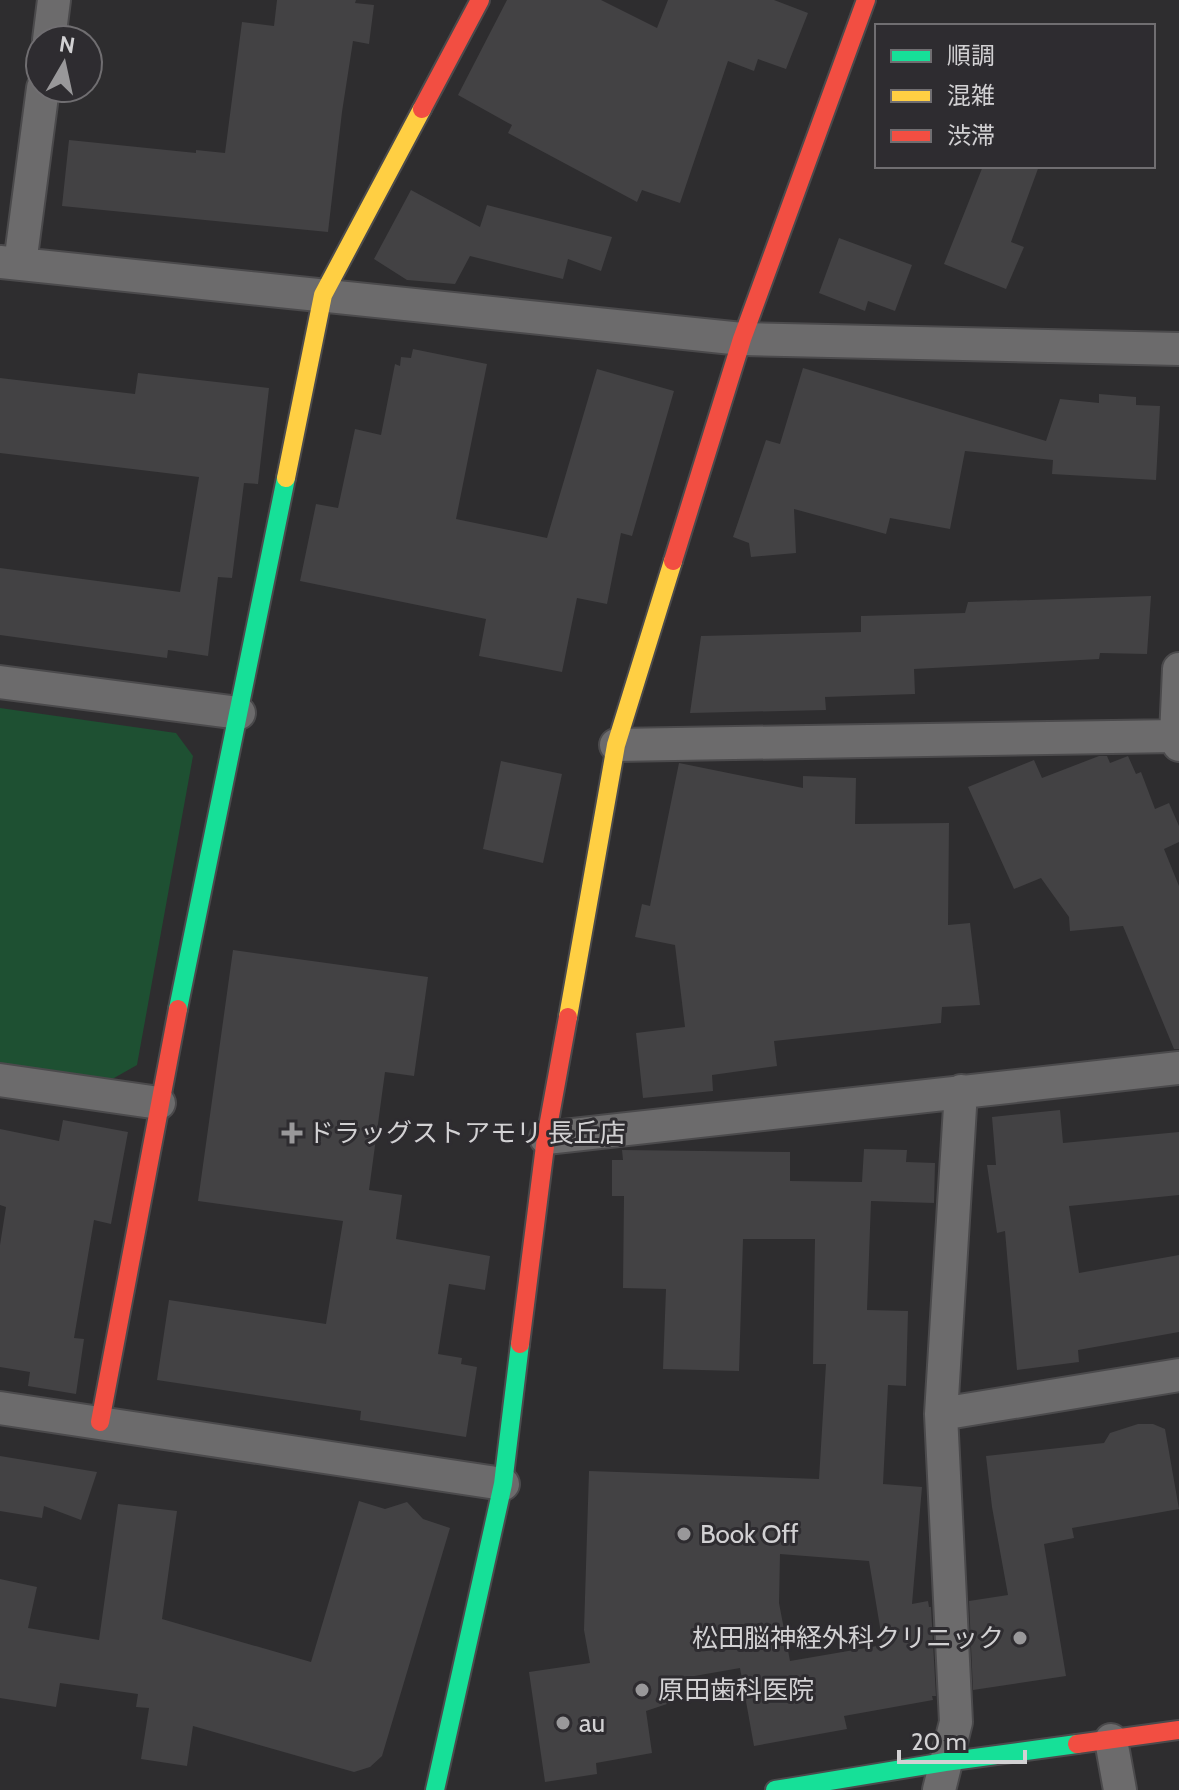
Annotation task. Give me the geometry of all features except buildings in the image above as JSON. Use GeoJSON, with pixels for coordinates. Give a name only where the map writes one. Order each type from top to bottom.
{"type":"FeatureCollection","features":[{"type":"Feature","properties":{"kind":"street"},"geometry":{"type":"LineString","coordinates":[[51,24],[54,0]]}},
{"type":"Feature","properties":{"kind":"street"},"geometry":{"type":"LineString","coordinates":[[100,1422],[159,1103],[323,295],[480,0]]}},
{"type":"Feature","properties":{"kind":"street"},"geometry":{"type":"LineString","coordinates":[[435,1790],[503,1484],[546,1138],[616,745],[742,339],[866,0]]}},
{"type":"Feature","properties":{"kind":"street"},"geometry":{"type":"LineString","coordinates":[[40,104],[10,263],[742,339],[1179,349]]}},
{"type":"Feature","properties":{"kind":"street"},"geometry":{"type":"LineString","coordinates":[[616,745],[1177,741],[1179,669]]}},
{"type":"Feature","properties":{"kind":"street"},"geometry":{"type":"LineString","coordinates":[[0,682],[239,713]]}},
{"type":"Feature","properties":{"kind":"street"},"geometry":{"type":"LineString","coordinates":[[546,1138],[1179,1068]]}},
{"type":"Feature","properties":{"kind":"street"},"geometry":{"type":"LineString","coordinates":[[0,1080],[159,1103]]}},
{"type":"Feature","properties":{"kind":"street"},"geometry":{"type":"LineString","coordinates":[[942,1776],[956,1722],[941,1414],[961,1091]]}},
{"type":"Feature","properties":{"kind":"street"},"geometry":{"type":"LineString","coordinates":[[941,1414],[1179,1375]]}},
{"type":"Feature","properties":{"kind":"street"},"geometry":{"type":"LineString","coordinates":[[0,1408],[503,1484]]}},
{"type":"Feature","properties":{"kind":"street"},"geometry":{"type":"LineString","coordinates":[[775,1790],[942,1776],[1111,1740],[1179,1730]]}},
{"type":"Feature","properties":{"kind":"street"},"geometry":{"type":"LineString","coordinates":[[1111,1740],[1120,1790]]}},
{"type":"Feature","properties":{"kind":"green space"},"geometry":{"type":"Polygon","coordinates":[[[0,708],[176,733],[193,756],[137,1065],[107,1082],[0,1064],[0,708]]]}},
{"type":"Feature","properties":{"kind":"traffic: fast"},"geometry":{"type":"LineString","coordinates":[[178,1009],[286,478]]}},
{"type":"Feature","properties":{"kind":"traffic: fast"},"geometry":{"type":"LineString","coordinates":[[435,1790],[503,1484],[520,1344]]}},
{"type":"Feature","properties":{"kind":"traffic: fast"},"geometry":{"type":"LineString","coordinates":[[775,1790],[1077,1744]]}},
{"type":"Feature","properties":{"kind":"traffic: slow"},"geometry":{"type":"LineString","coordinates":[[286,478],[323,295],[422,109]]}},
{"type":"Feature","properties":{"kind":"traffic: slow"},"geometry":{"type":"LineString","coordinates":[[568,1017],[616,745],[673,561]]}},
{"type":"Feature","properties":{"kind":"traffic: jam"},"geometry":{"type":"LineString","coordinates":[[422,109],[480,0]]}},
{"type":"Feature","properties":{"kind":"traffic: jam"},"geometry":{"type":"LineString","coordinates":[[673,561],[742,339],[866,0]]}},
{"type":"Feature","properties":{"kind":"traffic: jam"},"geometry":{"type":"LineString","coordinates":[[100,1422],[178,1009]]}},
{"type":"Feature","properties":{"kind":"traffic: jam"},"geometry":{"type":"LineString","coordinates":[[520,1344],[546,1138],[568,1017]]}},
{"type":"Feature","properties":{"kind":"traffic: jam"},"geometry":{"type":"LineString","coordinates":[[1077,1744],[1179,1730]]}},
{"type":"Feature","properties":{"kind":"place","name":"ドラッグストアモリ 長丘店"},"geometry":{"type":"Point","coordinates":[292,1133]}},
{"type":"Feature","properties":{"kind":"place","name":"Book Off"},"geometry":{"type":"Point","coordinates":[684,1534]}},
{"type":"Feature","properties":{"kind":"place","name":"松田脳神経外科クリニック"},"geometry":{"type":"Point","coordinates":[1020,1638]}},
{"type":"Feature","properties":{"kind":"place","name":"原田歯科医院"},"geometry":{"type":"Point","coordinates":[642,1690]}},
{"type":"Feature","properties":{"kind":"place","name":"au"},"geometry":{"type":"Point","coordinates":[563,1723]}}]}
